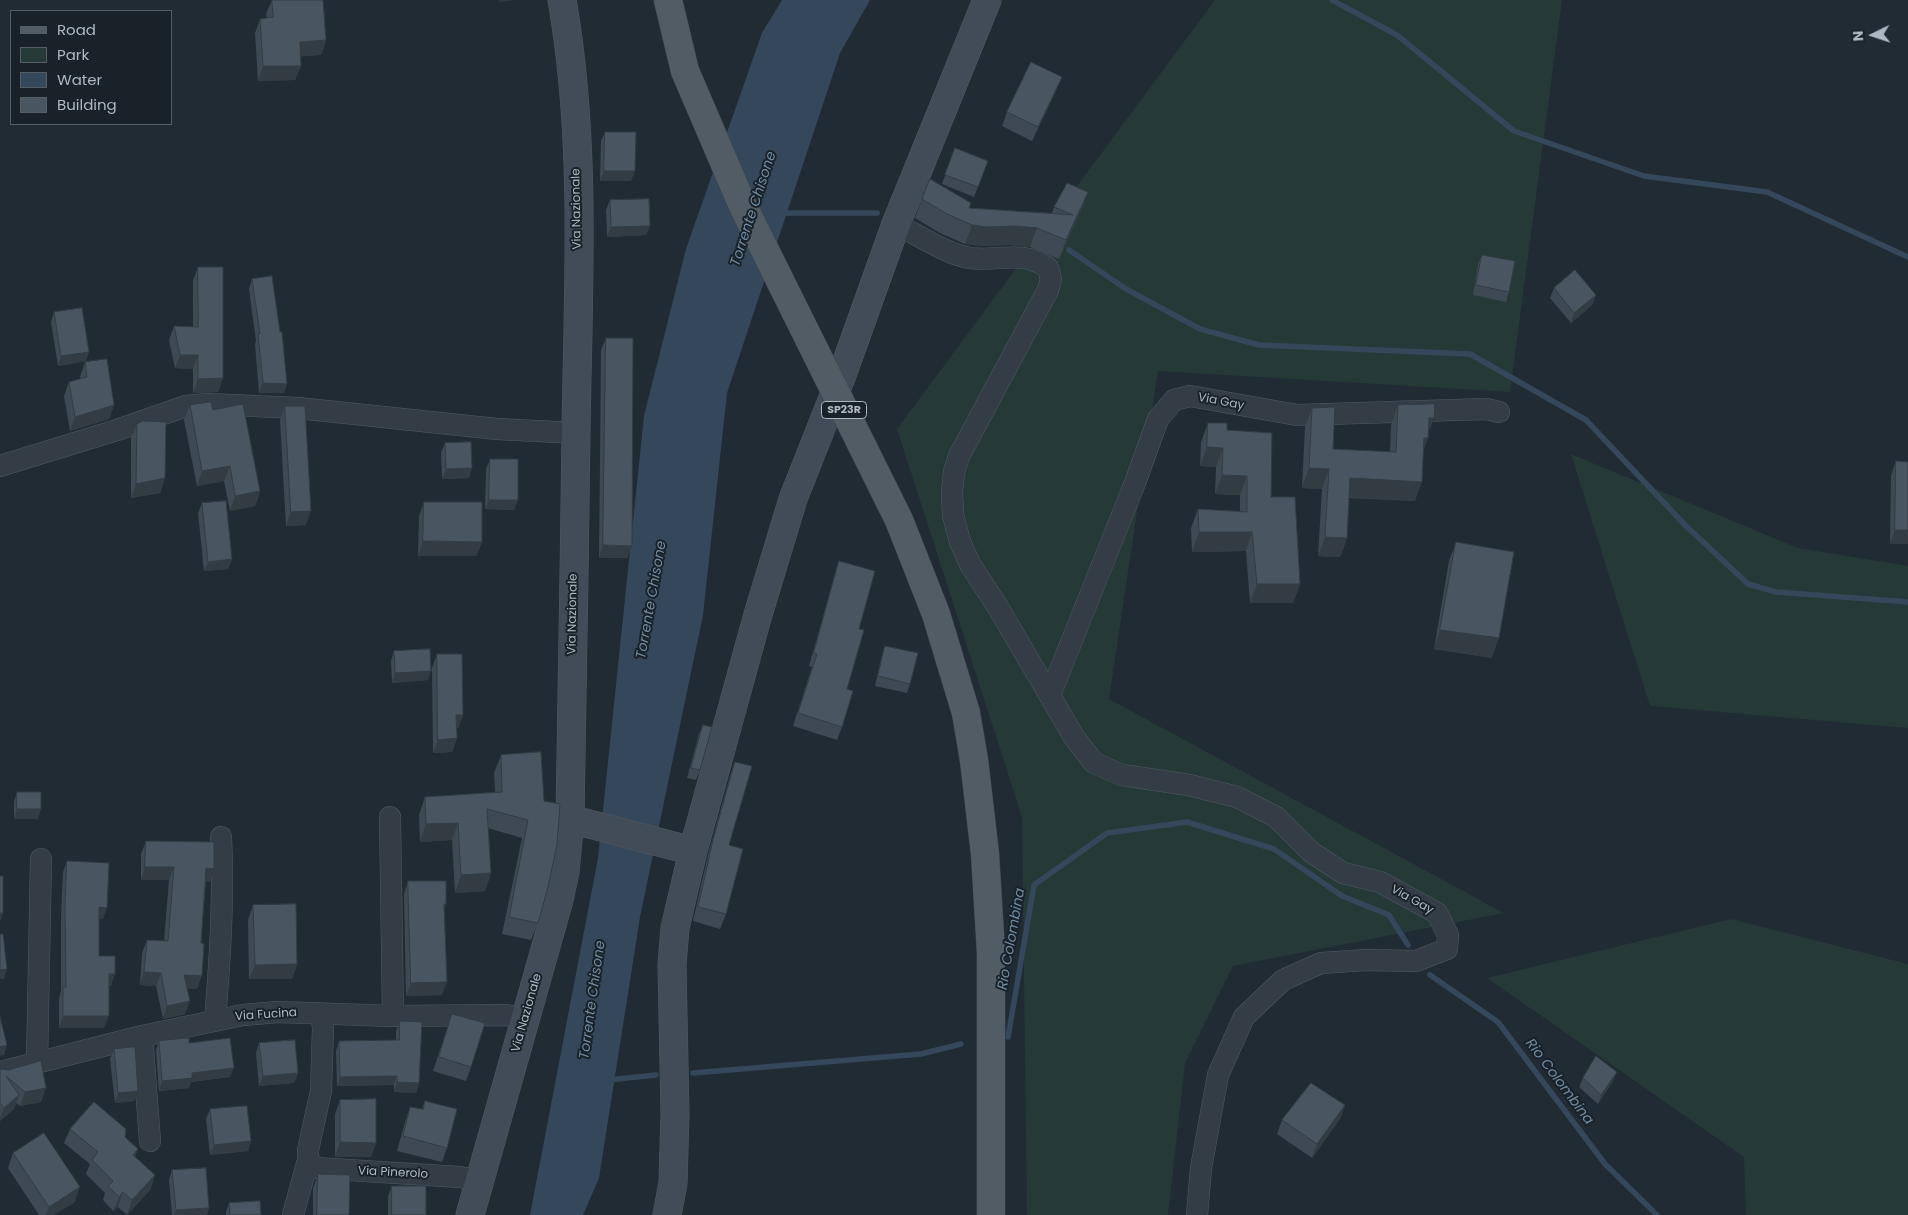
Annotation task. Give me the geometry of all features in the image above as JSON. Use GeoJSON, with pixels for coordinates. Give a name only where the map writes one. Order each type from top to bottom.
{"type":"FeatureCollection","features":[{"type":"Feature","properties":{"kind":"main road","name":"SP23R"},"geometry":{"type":"LineString","coordinates":[[667,4],[685,71],[695,98],[742,204],[899,520],[936,614],[966,713],[974,760],[984,854],[990,953],[991,1215]]}},
{"type":"Feature","properties":{"kind":"street","name":"Via Nazionale"},"geometry":{"type":"LineString","coordinates":[[470,1215],[559,900],[565,872],[570,819],[579,222],[574,90],[562,0]]}},
{"type":"Feature","properties":{"kind":"street"},"geometry":{"type":"LineString","coordinates":[[667,1215],[673,1183],[675,1114],[673,1051],[675,928],[693,851],[793,499],[842,375],[896,224],[987,0]]}},
{"type":"Feature","properties":{"kind":"street","name":"Via Gay"},"geometry":{"type":"LineString","coordinates":[[896,224],[958,255],[971,258],[1027,257],[1040,262],[1048,268],[1051,279],[1048,290],[959,456],[954,472],[952,492],[953,515],[960,542],[970,564],[1074,737],[1094,763],[1122,775],[1189,785],[1237,798],[1276,817],[1311,852],[1343,873],[1380,882],[1437,913],[1448,935],[1447,949],[1416,961],[1366,960],[1321,963],[1283,980],[1244,1017],[1218,1075],[1201,1168],[1197,1215]]}},
{"type":"Feature","properties":{"kind":"street","name":"Via Gay"},"geometry":{"type":"LineString","coordinates":[[1050,695],[1135,483],[1158,419],[1174,400],[1180,397],[1196,397],[1296,415],[1477,410],[1499,412]]}},
{"type":"Feature","properties":{"kind":"street"},"geometry":{"type":"LineString","coordinates":[[0,466],[117,430],[186,406],[208,404],[298,408],[497,429],[576,433]]}},
{"type":"Feature","properties":{"kind":"street"},"geometry":{"type":"LineString","coordinates":[[390,817],[393,1016]]}},
{"type":"Feature","properties":{"kind":"street"},"geometry":{"type":"LineString","coordinates":[[570,819],[693,851]]}},
{"type":"Feature","properties":{"kind":"street"},"geometry":{"type":"LineString","coordinates":[[216,1020],[223,928],[224,879],[222,837]]}},
{"type":"Feature","properties":{"kind":"street"},"geometry":{"type":"LineString","coordinates":[[37,1062],[41,859]]}},
{"type":"Feature","properties":{"kind":"street","name":"Via Fucina"},"geometry":{"type":"LineString","coordinates":[[0,1072],[142,1036],[243,1015],[278,1012],[393,1016],[506,1015],[525,1019]]}},
{"type":"Feature","properties":{"kind":"street"},"geometry":{"type":"LineString","coordinates":[[294,1215],[308,1160],[308,1150],[321,1091],[323,1028],[322,1020],[318,1013]]}},
{"type":"Feature","properties":{"kind":"street"},"geometry":{"type":"LineString","coordinates":[[142,1036],[150,1141]]}},
{"type":"Feature","properties":{"kind":"street","name":"Via Pinerolo"},"geometry":{"type":"LineString","coordinates":[[308,1160],[316,1168],[460,1177],[480,1181]]}},
{"type":"Feature","properties":{"kind":"green space"},"geometry":{"type":"Polygon","coordinates":[[[1215,0],[1562,0],[1510,392],[1158,371],[1109,699],[1504,913],[1233,966],[1185,1063],[1168,1215],[1027,1215],[1022,817],[897,429],[1215,0]]]}},
{"type":"Feature","properties":{"kind":"green space"},"geometry":{"type":"Polygon","coordinates":[[[1571,454],[1798,548],[1908,566],[1908,728],[1650,706],[1571,454]]]}},
{"type":"Feature","properties":{"kind":"green space"},"geometry":{"type":"Polygon","coordinates":[[[1731,919],[1908,964],[1908,1215],[1746,1215],[1744,1157],[1487,978],[1731,919]]]}},
{"type":"Feature","properties":{"kind":"water","name":"Torrente Chisone"},"geometry":{"type":"Polygon","coordinates":[[[782,0],[870,0],[840,53],[727,393],[703,615],[640,917],[599,1178],[583,1215],[530,1215],[598,858],[644,416],[686,249],[762,33],[782,0]]]}},
{"type":"Feature","properties":{"kind":"building"},"geometry":{"type":"Polygon","coordinates":[[[272,0],[323,0],[326,40],[300,42],[301,66],[263,66],[260,19],[273,17],[272,0]]]}},
{"type":"Feature","properties":{"kind":"building"},"geometry":{"type":"Polygon","coordinates":[[[1031,62],[1062,77],[1038,127],[1007,112],[1031,62]]]}},
{"type":"Feature","properties":{"kind":"building"},"geometry":{"type":"Polygon","coordinates":[[[605,132],[636,132],[635,171],[604,171],[605,132]]]}},
{"type":"Feature","properties":{"kind":"building"},"geometry":{"type":"Polygon","coordinates":[[[955,148],[988,161],[978,187],[945,175],[955,148]]]}},
{"type":"Feature","properties":{"kind":"building"},"geometry":{"type":"Polygon","coordinates":[[[930,179],[971,203],[969,208],[1073,215],[1054,207],[1067,183],[1088,192],[1066,240],[1037,228],[972,225],[947,214],[922,199],[930,179]]]}},
{"type":"Feature","properties":{"kind":"building"},"geometry":{"type":"Polygon","coordinates":[[[649,199],[650,226],[611,227],[610,200],[649,199]]]}},
{"type":"Feature","properties":{"kind":"building"},"geometry":{"type":"Polygon","coordinates":[[[1482,255],[1515,261],[1509,292],[1476,285],[1482,255]]]}},
{"type":"Feature","properties":{"kind":"building"},"geometry":{"type":"Polygon","coordinates":[[[198,267],[223,267],[223,378],[198,379],[198,355],[180,355],[174,326],[198,327],[198,267]]]}},
{"type":"Feature","properties":{"kind":"building"},"geometry":{"type":"Polygon","coordinates":[[[1575,270],[1596,295],[1574,313],[1554,288],[1575,270]]]}},
{"type":"Feature","properties":{"kind":"building"},"geometry":{"type":"Polygon","coordinates":[[[272,276],[280,332],[282,332],[287,384],[263,383],[258,334],[260,334],[252,279],[272,276]]]}},
{"type":"Feature","properties":{"kind":"building"},"geometry":{"type":"Polygon","coordinates":[[[82,308],[89,352],[61,356],[54,312],[82,308]]]}},
{"type":"Feature","properties":{"kind":"building"},"geometry":{"type":"Polygon","coordinates":[[[606,338],[633,338],[632,546],[603,545],[606,338]]]}},
{"type":"Feature","properties":{"kind":"building"},"geometry":{"type":"Polygon","coordinates":[[[107,359],[114,405],[75,417],[69,382],[87,377],[85,362],[107,359]]]}},
{"type":"Feature","properties":{"kind":"building"},"geometry":{"type":"Polygon","coordinates":[[[211,402],[213,410],[243,404],[260,491],[235,496],[230,466],[202,471],[190,405],[211,402]]]}},
{"type":"Feature","properties":{"kind":"building"},"geometry":{"type":"Polygon","coordinates":[[[1435,404],[1434,418],[1429,418],[1428,438],[1424,438],[1422,482],[1350,478],[1347,538],[1325,537],[1329,469],[1309,468],[1312,408],[1335,407],[1333,449],[1396,452],[1398,405],[1435,404]]]}},
{"type":"Feature","properties":{"kind":"building"},"geometry":{"type":"Polygon","coordinates":[[[285,406],[305,406],[311,511],[291,512],[285,406]]]}},
{"type":"Feature","properties":{"kind":"building"},"geometry":{"type":"Polygon","coordinates":[[[143,421],[166,422],[165,478],[136,484],[137,424],[143,421]]]}},
{"type":"Feature","properties":{"kind":"building"},"geometry":{"type":"Polygon","coordinates":[[[1208,423],[1227,423],[1227,430],[1272,433],[1271,497],[1295,497],[1300,584],[1257,584],[1252,532],[1199,532],[1198,509],[1247,512],[1247,476],[1222,475],[1223,448],[1207,447],[1208,423]]]}},
{"type":"Feature","properties":{"kind":"building"},"geometry":{"type":"Polygon","coordinates":[[[471,442],[472,468],[446,469],[445,443],[471,442]]]}},
{"type":"Feature","properties":{"kind":"building"},"geometry":{"type":"Polygon","coordinates":[[[490,459],[518,459],[518,500],[489,500],[490,459]]]}},
{"type":"Feature","properties":{"kind":"building"},"geometry":{"type":"Polygon","coordinates":[[[1896,461],[1908,462],[1908,530],[1895,530],[1896,461]]]}},
{"type":"Feature","properties":{"kind":"building"},"geometry":{"type":"Polygon","coordinates":[[[226,501],[232,559],[208,562],[202,503],[226,501]]]}},
{"type":"Feature","properties":{"kind":"building"},"geometry":{"type":"Polygon","coordinates":[[[424,502],[482,502],[482,542],[423,541],[424,502]]]}},
{"type":"Feature","properties":{"kind":"building"},"geometry":{"type":"Polygon","coordinates":[[[1456,542],[1514,552],[1499,638],[1440,630],[1456,542]]]}},
{"type":"Feature","properties":{"kind":"building"},"geometry":{"type":"Polygon","coordinates":[[[839,561],[875,571],[859,629],[864,630],[847,689],[853,691],[842,727],[798,713],[817,654],[814,653],[839,561]]]}},
{"type":"Feature","properties":{"kind":"building"},"geometry":{"type":"Polygon","coordinates":[[[885,646],[918,653],[910,684],[878,676],[885,646]]]}},
{"type":"Feature","properties":{"kind":"building"},"geometry":{"type":"Polygon","coordinates":[[[430,649],[431,671],[395,673],[394,651],[430,649]]]}},
{"type":"Feature","properties":{"kind":"building"},"geometry":{"type":"Polygon","coordinates":[[[437,654],[462,654],[463,715],[456,715],[457,738],[438,740],[437,654]]]}},
{"type":"Feature","properties":{"kind":"building"},"geometry":{"type":"Polygon","coordinates":[[[703,725],[712,727],[700,770],[691,768],[703,725]]]}},
{"type":"Feature","properties":{"kind":"building"},"geometry":{"type":"Polygon","coordinates":[[[541,752],[544,801],[560,804],[557,845],[538,923],[509,917],[528,820],[487,809],[491,873],[461,875],[458,823],[426,824],[425,797],[502,792],[501,755],[541,752]]]}},
{"type":"Feature","properties":{"kind":"building"},"geometry":{"type":"Polygon","coordinates":[[[735,762],[752,766],[729,845],[743,849],[726,914],[698,907],[713,840],[735,762]]]}},
{"type":"Feature","properties":{"kind":"building"},"geometry":{"type":"Polygon","coordinates":[[[17,792],[41,792],[41,809],[17,809],[17,792]]]}},
{"type":"Feature","properties":{"kind":"building"},"geometry":{"type":"Polygon","coordinates":[[[146,841],[214,842],[214,869],[206,868],[201,943],[204,944],[202,976],[184,975],[190,1001],[167,1006],[161,973],[144,972],[147,940],[168,941],[174,867],[145,867],[146,841]]]}},
{"type":"Feature","properties":{"kind":"building"},"geometry":{"type":"Polygon","coordinates":[[[67,861],[109,863],[107,908],[99,907],[99,956],[115,956],[115,974],[109,974],[109,1016],[63,1016],[63,987],[66,987],[65,906],[67,861]]]}},
{"type":"Feature","properties":{"kind":"building"},"geometry":{"type":"Polygon","coordinates":[[[0,876],[3,876],[3,913],[0,913],[0,876]]]}},
{"type":"Feature","properties":{"kind":"building"},"geometry":{"type":"Polygon","coordinates":[[[408,881],[446,881],[446,904],[444,904],[447,982],[411,983],[408,881]]]}},
{"type":"Feature","properties":{"kind":"building"},"geometry":{"type":"Polygon","coordinates":[[[296,904],[297,964],[255,965],[253,905],[296,904]]]}},
{"type":"Feature","properties":{"kind":"building"},"geometry":{"type":"Polygon","coordinates":[[[3,934],[7,969],[0,970],[0,935],[3,934]]]}},
{"type":"Feature","properties":{"kind":"building"},"geometry":{"type":"Polygon","coordinates":[[[452,1014],[485,1023],[471,1067],[439,1057],[452,1014]]]}},
{"type":"Feature","properties":{"kind":"building"},"geometry":{"type":"Polygon","coordinates":[[[0,1017],[7,1045],[0,1047],[0,1017]]]}},
{"type":"Feature","properties":{"kind":"building"},"geometry":{"type":"Polygon","coordinates":[[[400,1021],[422,1022],[419,1083],[397,1082],[397,1076],[340,1077],[339,1041],[399,1040],[400,1021]]]}},
{"type":"Feature","properties":{"kind":"building"},"geometry":{"type":"Polygon","coordinates":[[[189,1038],[189,1043],[230,1038],[234,1068],[192,1073],[192,1078],[162,1081],[159,1041],[189,1038]]]}},
{"type":"Feature","properties":{"kind":"building"},"geometry":{"type":"Polygon","coordinates":[[[295,1040],[298,1073],[263,1076],[259,1043],[295,1040]]]}},
{"type":"Feature","properties":{"kind":"building"},"geometry":{"type":"Polygon","coordinates":[[[135,1047],[138,1091],[118,1093],[114,1049],[135,1047]]]}},
{"type":"Feature","properties":{"kind":"building"},"geometry":{"type":"Polygon","coordinates":[[[1596,1056],[1617,1072],[1601,1095],[1583,1078],[1596,1056]]]}},
{"type":"Feature","properties":{"kind":"building"},"geometry":{"type":"Polygon","coordinates":[[[41,1061],[46,1088],[25,1092],[6,1076],[19,1095],[4,1108],[0,1103],[0,1070],[8,1070],[41,1061]]]}},
{"type":"Feature","properties":{"kind":"building"},"geometry":{"type":"Polygon","coordinates":[[[1311,1083],[1345,1105],[1317,1144],[1282,1120],[1311,1083]]]}},
{"type":"Feature","properties":{"kind":"building"},"geometry":{"type":"Polygon","coordinates":[[[376,1099],[376,1143],[340,1142],[340,1100],[376,1099]]]}},
{"type":"Feature","properties":{"kind":"building"},"geometry":{"type":"Polygon","coordinates":[[[425,1101],[457,1109],[447,1148],[403,1136],[410,1107],[423,1109],[425,1101]]]}},
{"type":"Feature","properties":{"kind":"building"},"geometry":{"type":"Polygon","coordinates":[[[94,1102],[126,1129],[125,1137],[138,1149],[133,1155],[155,1175],[132,1200],[123,1192],[119,1197],[108,1186],[113,1181],[92,1160],[98,1152],[70,1129],[94,1102]]]}},
{"type":"Feature","properties":{"kind":"building"},"geometry":{"type":"Polygon","coordinates":[[[247,1106],[251,1141],[214,1145],[210,1109],[247,1106]]]}},
{"type":"Feature","properties":{"kind":"building"},"geometry":{"type":"Polygon","coordinates":[[[44,1133],[80,1187],[49,1207],[13,1153],[44,1133]]]}},
{"type":"Feature","properties":{"kind":"building"},"geometry":{"type":"Polygon","coordinates":[[[206,1168],[209,1208],[176,1210],[172,1170],[206,1168]]]}},
{"type":"Feature","properties":{"kind":"building"},"geometry":{"type":"Polygon","coordinates":[[[318,1174],[350,1175],[349,1215],[317,1215],[318,1174]]]}},
{"type":"Feature","properties":{"kind":"building"},"geometry":{"type":"Polygon","coordinates":[[[392,1186],[426,1186],[426,1215],[392,1215],[392,1186]]]}},
{"type":"Feature","properties":{"kind":"building"},"geometry":{"type":"Polygon","coordinates":[[[260,1201],[261,1215],[230,1215],[229,1203],[260,1201]]]}},
{"type":"Feature","properties":{"kind":"waterway"},"geometry":{"type":"LineString","coordinates":[[1332,0],[1397,35],[1514,131],[1644,176],[1767,192],[1908,257]]}},
{"type":"Feature","properties":{"kind":"waterway"},"geometry":{"type":"LineString","coordinates":[[780,213],[877,213]]}},
{"type":"Feature","properties":{"kind":"waterway"},"geometry":{"type":"LineString","coordinates":[[1069,250],[1126,289],[1200,329],[1259,345],[1470,354],[1586,420],[1685,525],[1748,584],[1776,592],[1908,602]]}},
{"type":"Feature","properties":{"kind":"waterway","name":"Rio Colombina"},"geometry":{"type":"LineString","coordinates":[[1008,1037],[1034,885],[1107,833],[1187,822],[1274,849],[1342,896],[1389,915],[1408,945]]}},
{"type":"Feature","properties":{"kind":"waterway","name":"Rio Colombina"},"geometry":{"type":"LineString","coordinates":[[1430,975],[1498,1022],[1605,1164],[1657,1215]]}},
{"type":"Feature","properties":{"kind":"waterway","name":"Rio Colombina"},"geometry":{"type":"LineString","coordinates":[[693,1073],[921,1054],[961,1044]]}},
{"type":"Feature","properties":{"kind":"waterway","name":"Rio Colombina"},"geometry":{"type":"LineString","coordinates":[[608,1080],[656,1075]]}}]}
